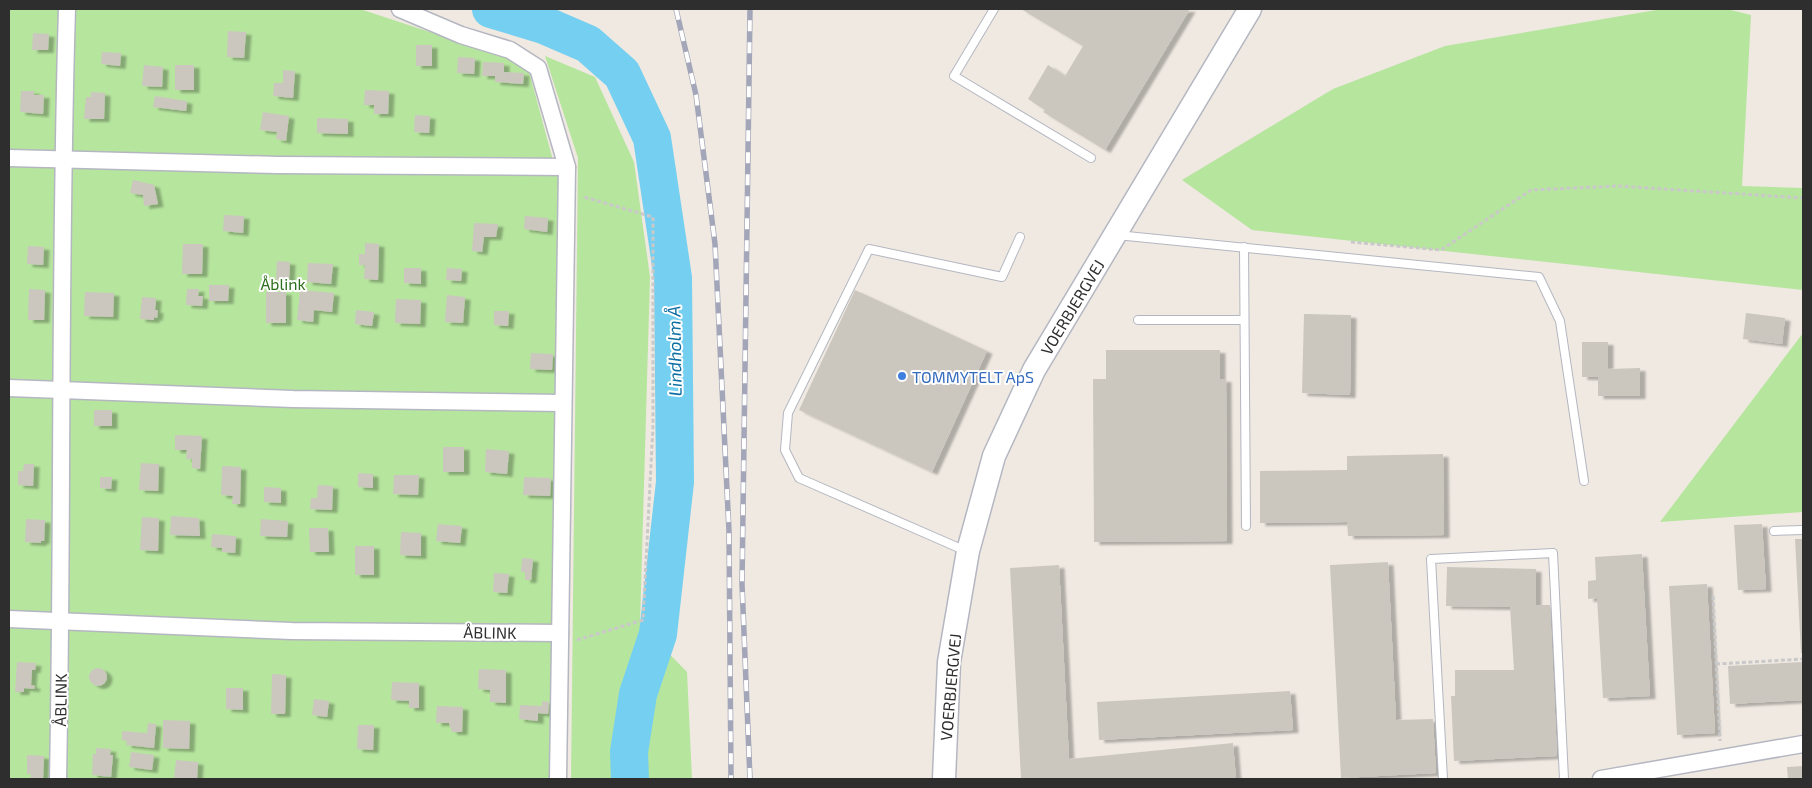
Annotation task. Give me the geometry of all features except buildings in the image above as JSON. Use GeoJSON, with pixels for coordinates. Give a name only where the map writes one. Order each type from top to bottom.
{"type":"FeatureCollection","features":[{"type":"Feature","properties":{"kind":"street","name":"ÅBLINK"},"geometry":{"type":"LineString","coordinates":[[58,779],[61,620],[62,160],[67,9]]}},
{"type":"Feature","properties":{"kind":"street"},"geometry":{"type":"LineString","coordinates":[[400,9],[460,35],[510,50],[538,68],[567,167],[558,779]]}},
{"type":"Feature","properties":{"kind":"street","name":"VOERBJERGVEJ"},"geometry":{"type":"LineString","coordinates":[[944,779],[949,662],[968,551],[994,456],[1034,370],[1250,9]]}},
{"type":"Feature","properties":{"kind":"street"},"geometry":{"type":"LineString","coordinates":[[9,158],[278,165],[567,167]]}},
{"type":"Feature","properties":{"kind":"street"},"geometry":{"type":"LineString","coordinates":[[9,388],[293,399],[564,403]]}},
{"type":"Feature","properties":{"kind":"street","name":"ÅBLINK"},"geometry":{"type":"LineString","coordinates":[[9,620],[61,620],[292,631],[559,639]]}},
{"type":"Feature","properties":{"kind":"street"},"geometry":{"type":"LineString","coordinates":[[1601,779],[1803,744]]}},
{"type":"Feature","properties":{"kind":"lane"},"geometry":{"type":"LineString","coordinates":[[994,9],[954,76],[1091,158]]}},
{"type":"Feature","properties":{"kind":"lane"},"geometry":{"type":"LineString","coordinates":[[1115,234],[1539,278],[1560,321],[1584,481]]}},
{"type":"Feature","properties":{"kind":"lane"},"geometry":{"type":"LineString","coordinates":[[968,551],[799,478],[785,450],[788,413],[869,249],[1002,278],[1020,237]]}},
{"type":"Feature","properties":{"kind":"lane"},"geometry":{"type":"LineString","coordinates":[[1244,247],[1246,526]]}},
{"type":"Feature","properties":{"kind":"lane"},"geometry":{"type":"LineString","coordinates":[[1138,320],[1244,320]]}},
{"type":"Feature","properties":{"kind":"lane"},"geometry":{"type":"LineString","coordinates":[[1774,531],[1803,530]]}},
{"type":"Feature","properties":{"kind":"lane"},"geometry":{"type":"LineString","coordinates":[[1443,779],[1431,559],[1553,553],[1564,779]]}},
{"type":"Feature","properties":{"kind":"path"},"geometry":{"type":"LineString","coordinates":[[1343,241],[1441,250],[1531,190],[1618,186],[1803,198]]}},
{"type":"Feature","properties":{"kind":"path"},"geometry":{"type":"LineString","coordinates":[[559,639],[644,620],[653,426],[653,217],[567,192]]}},
{"type":"Feature","properties":{"kind":"path"},"geometry":{"type":"LineString","coordinates":[[1713,596],[1721,758]]}},
{"type":"Feature","properties":{"kind":"path"},"geometry":{"type":"LineString","coordinates":[[1716,664],[1803,659]]}},
{"type":"Feature","properties":{"kind":"green space","name":"Åblink"},"geometry":{"type":"Polygon","coordinates":[[[9,9],[360,9],[527,64],[558,179],[550,779],[9,779],[9,9]]]}},
{"type":"Feature","properties":{"kind":"green space"},"geometry":{"type":"Polygon","coordinates":[[[1662,9],[1727,9],[1751,15],[1742,186],[1803,188],[1803,290],[1252,230],[1182,180],[1333,89],[1445,46],[1662,9]]]}},
{"type":"Feature","properties":{"kind":"green space"},"geometry":{"type":"Polygon","coordinates":[[[545,56],[595,77],[634,162],[650,277],[640,624],[687,672],[692,779],[571,779],[578,158],[545,56]]]}},
{"type":"Feature","properties":{"kind":"green space"},"geometry":{"type":"Polygon","coordinates":[[[1803,333],[1803,512],[1660,522],[1803,333]]]}},
{"type":"Feature","properties":{"kind":"waterway","name":"Lindholm Å"},"geometry":{"type":"LineString","coordinates":[[491,9],[544,25],[588,44],[622,74],[652,138],[673,278],[675,482],[658,634],[638,694],[629,752],[630,779]]}},
{"type":"Feature","properties":{"kind":"railway"},"geometry":{"type":"LineString","coordinates":[[676,9],[696,95],[715,244],[729,531],[731,779]]}},
{"type":"Feature","properties":{"kind":"railway"},"geometry":{"type":"LineString","coordinates":[[750,9],[742,584],[750,779]]}},
{"type":"Feature","properties":{"kind":"place","name":"TOMMYTELT ApS"},"geometry":{"type":"Point","coordinates":[902,376]}}]}
